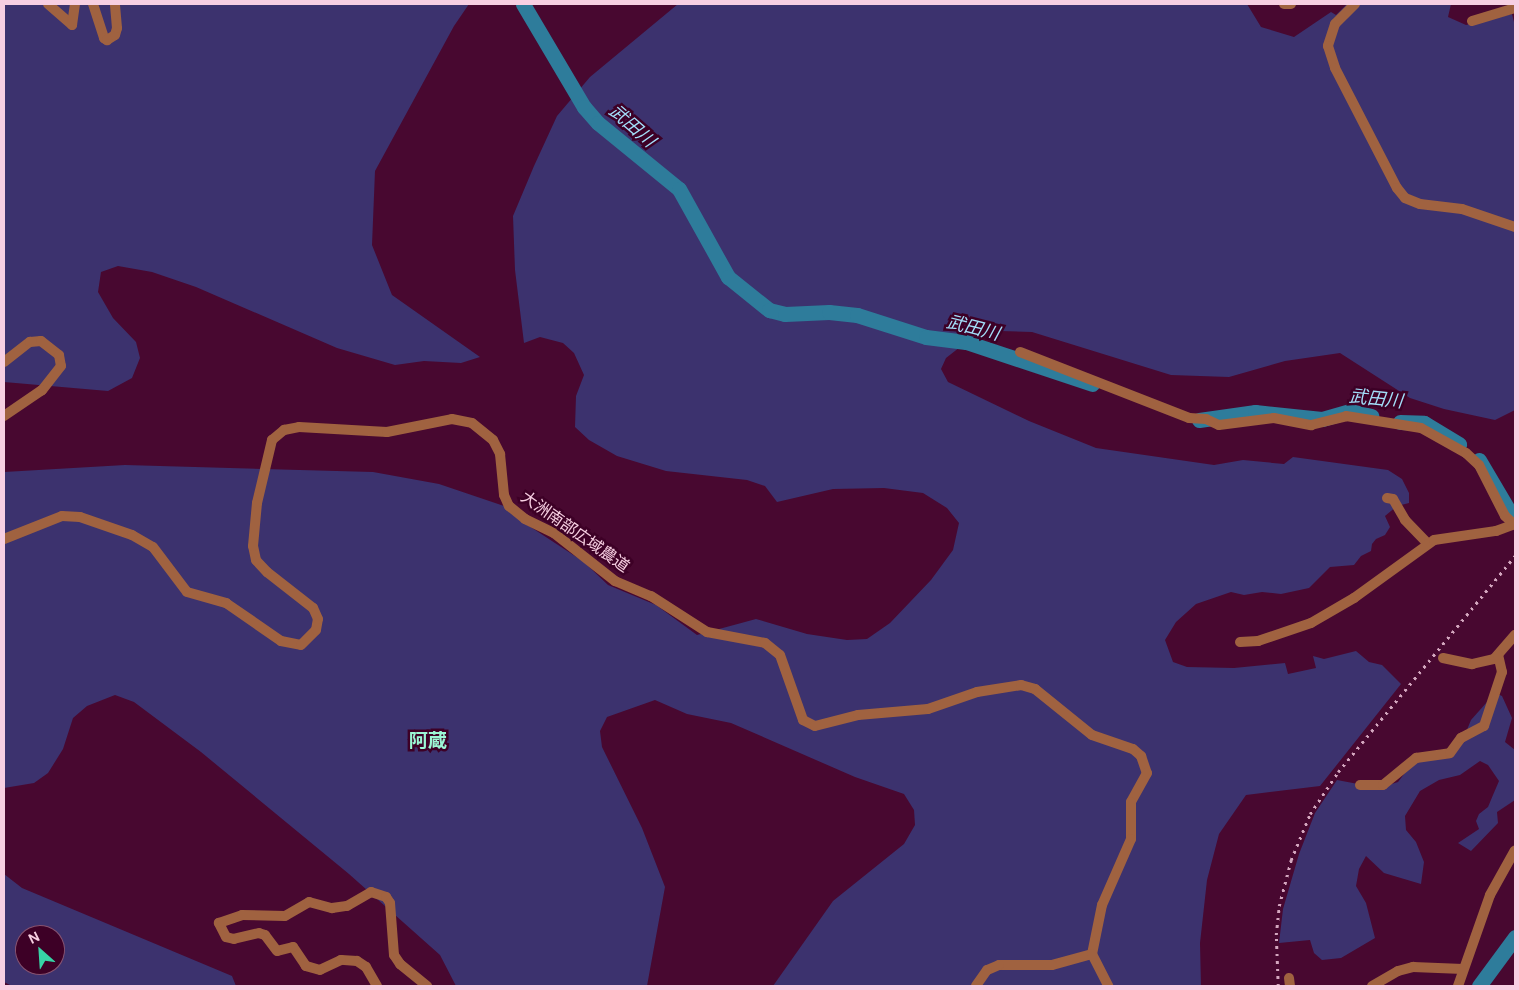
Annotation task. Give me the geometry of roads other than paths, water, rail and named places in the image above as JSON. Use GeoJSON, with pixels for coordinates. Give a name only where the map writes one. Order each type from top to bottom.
{"type":"FeatureCollection","features":[{"type":"Feature","properties":{"kind":"street"},"geometry":{"type":"LineString","coordinates":[[48,4],[72,25],[75,4]]}},
{"type":"Feature","properties":{"kind":"street"},"geometry":{"type":"LineString","coordinates":[[93,4],[101,32],[108,40],[115,35],[117,28],[115,4]]}},
{"type":"Feature","properties":{"kind":"street"},"geometry":{"type":"LineString","coordinates":[[1284,4],[1291,4]]}},
{"type":"Feature","properties":{"kind":"street"},"geometry":{"type":"LineString","coordinates":[[1355,4],[1331,30],[1328,46],[1335,68],[1404,198],[1420,204],[1462,209],[1515,227]]}},
{"type":"Feature","properties":{"kind":"street"},"geometry":{"type":"LineString","coordinates":[[1472,21],[1515,8]]}},
{"type":"Feature","properties":{"kind":"street"},"geometry":{"type":"LineString","coordinates":[[4,362],[30,342],[41,341],[59,355],[61,366],[42,390],[4,416]]}},
{"type":"Feature","properties":{"kind":"street"},"geometry":{"type":"LineString","coordinates":[[1020,352],[1189,418],[1206,419],[1220,425],[1274,418],[1312,425],[1346,416],[1421,428],[1466,453],[1479,465],[1505,516],[1515,524],[1496,532],[1446,538],[1428,544],[1354,598],[1311,623],[1258,641],[1240,642]]}},
{"type":"Feature","properties":{"kind":"street","name":"大洲南部広域農道"},"geometry":{"type":"LineString","coordinates":[[4,539],[62,516],[80,517],[132,535],[152,548],[187,592],[226,603],[281,641],[301,645],[316,630],[318,620],[313,608],[267,572],[256,560],[253,546],[257,503],[272,440],[284,430],[299,428],[387,432],[425,427],[452,419],[467,421],[493,440],[500,454],[504,495],[509,506],[525,519],[554,533],[615,581],[651,596],[707,632],[765,643],[780,655],[803,720],[815,726],[858,715],[928,709],[977,692],[1021,685],[1035,690],[1092,735],[1138,753],[1145,762],[1147,773],[1131,802],[1132,839],[1102,904],[1092,954]]}},
{"type":"Feature","properties":{"kind":"street"},"geometry":{"type":"LineString","coordinates":[[1388,498],[1393,499],[1404,520],[1428,544]]}},
{"type":"Feature","properties":{"kind":"street"},"geometry":{"type":"LineString","coordinates":[[1443,658],[1472,664],[1498,655],[1515,635]]}},
{"type":"Feature","properties":{"kind":"street"},"geometry":{"type":"LineString","coordinates":[[1360,785],[1382,786],[1416,758],[1450,753],[1461,738],[1484,726],[1502,672],[1498,655]]}},
{"type":"Feature","properties":{"kind":"street"},"geometry":{"type":"LineString","coordinates":[[1458,986],[1490,895],[1515,850]]}},
{"type":"Feature","properties":{"kind":"street"},"geometry":{"type":"LineString","coordinates":[[377,986],[366,968],[357,961],[340,960],[320,970],[306,966],[293,947],[277,951],[265,935],[259,933],[234,939],[226,937],[219,923],[242,915],[285,916],[309,902],[332,908],[347,906],[371,892],[386,897],[390,902],[394,955],[400,964],[427,986]]}},
{"type":"Feature","properties":{"kind":"street"},"geometry":{"type":"LineString","coordinates":[[976,986],[987,970],[999,965],[1052,966],[1092,954],[1108,986]]}},
{"type":"Feature","properties":{"kind":"street"},"geometry":{"type":"LineString","coordinates":[[1372,986],[1398,971],[1413,967],[1463,969]]}},
{"type":"Feature","properties":{"kind":"waterway","name":"武田川"},"geometry":{"type":"LineString","coordinates":[[523,4],[584,107],[598,123],[679,189],[728,277],[769,310],[785,314],[829,312],[857,315],[926,337],[966,342],[1092,384]]}},
{"type":"Feature","properties":{"kind":"waterway","name":"武田川"},"geometry":{"type":"LineString","coordinates":[[1199,420],[1255,412],[1322,419],[1350,411],[1371,416]]}},
{"type":"Feature","properties":{"kind":"waterway","name":"武田川"},"geometry":{"type":"LineString","coordinates":[[1400,422],[1424,423],[1459,444]]}},
{"type":"Feature","properties":{"kind":"waterway","name":"武田川"},"geometry":{"type":"LineString","coordinates":[[1479,460],[1509,511],[1515,515]]}},
{"type":"Feature","properties":{"kind":"waterway"},"geometry":{"type":"LineString","coordinates":[[1479,986],[1515,937]]}},
{"type":"Feature","properties":{"kind":"railway"},"geometry":{"type":"LineString","coordinates":[[1278,986],[1276,935],[1279,906],[1291,860],[1310,814],[1338,772],[1515,556]]}},
{"type":"Feature","properties":{"kind":"district","name":"阿蔵"},"geometry":{"type":"Point","coordinates":[428,741]}}]}
